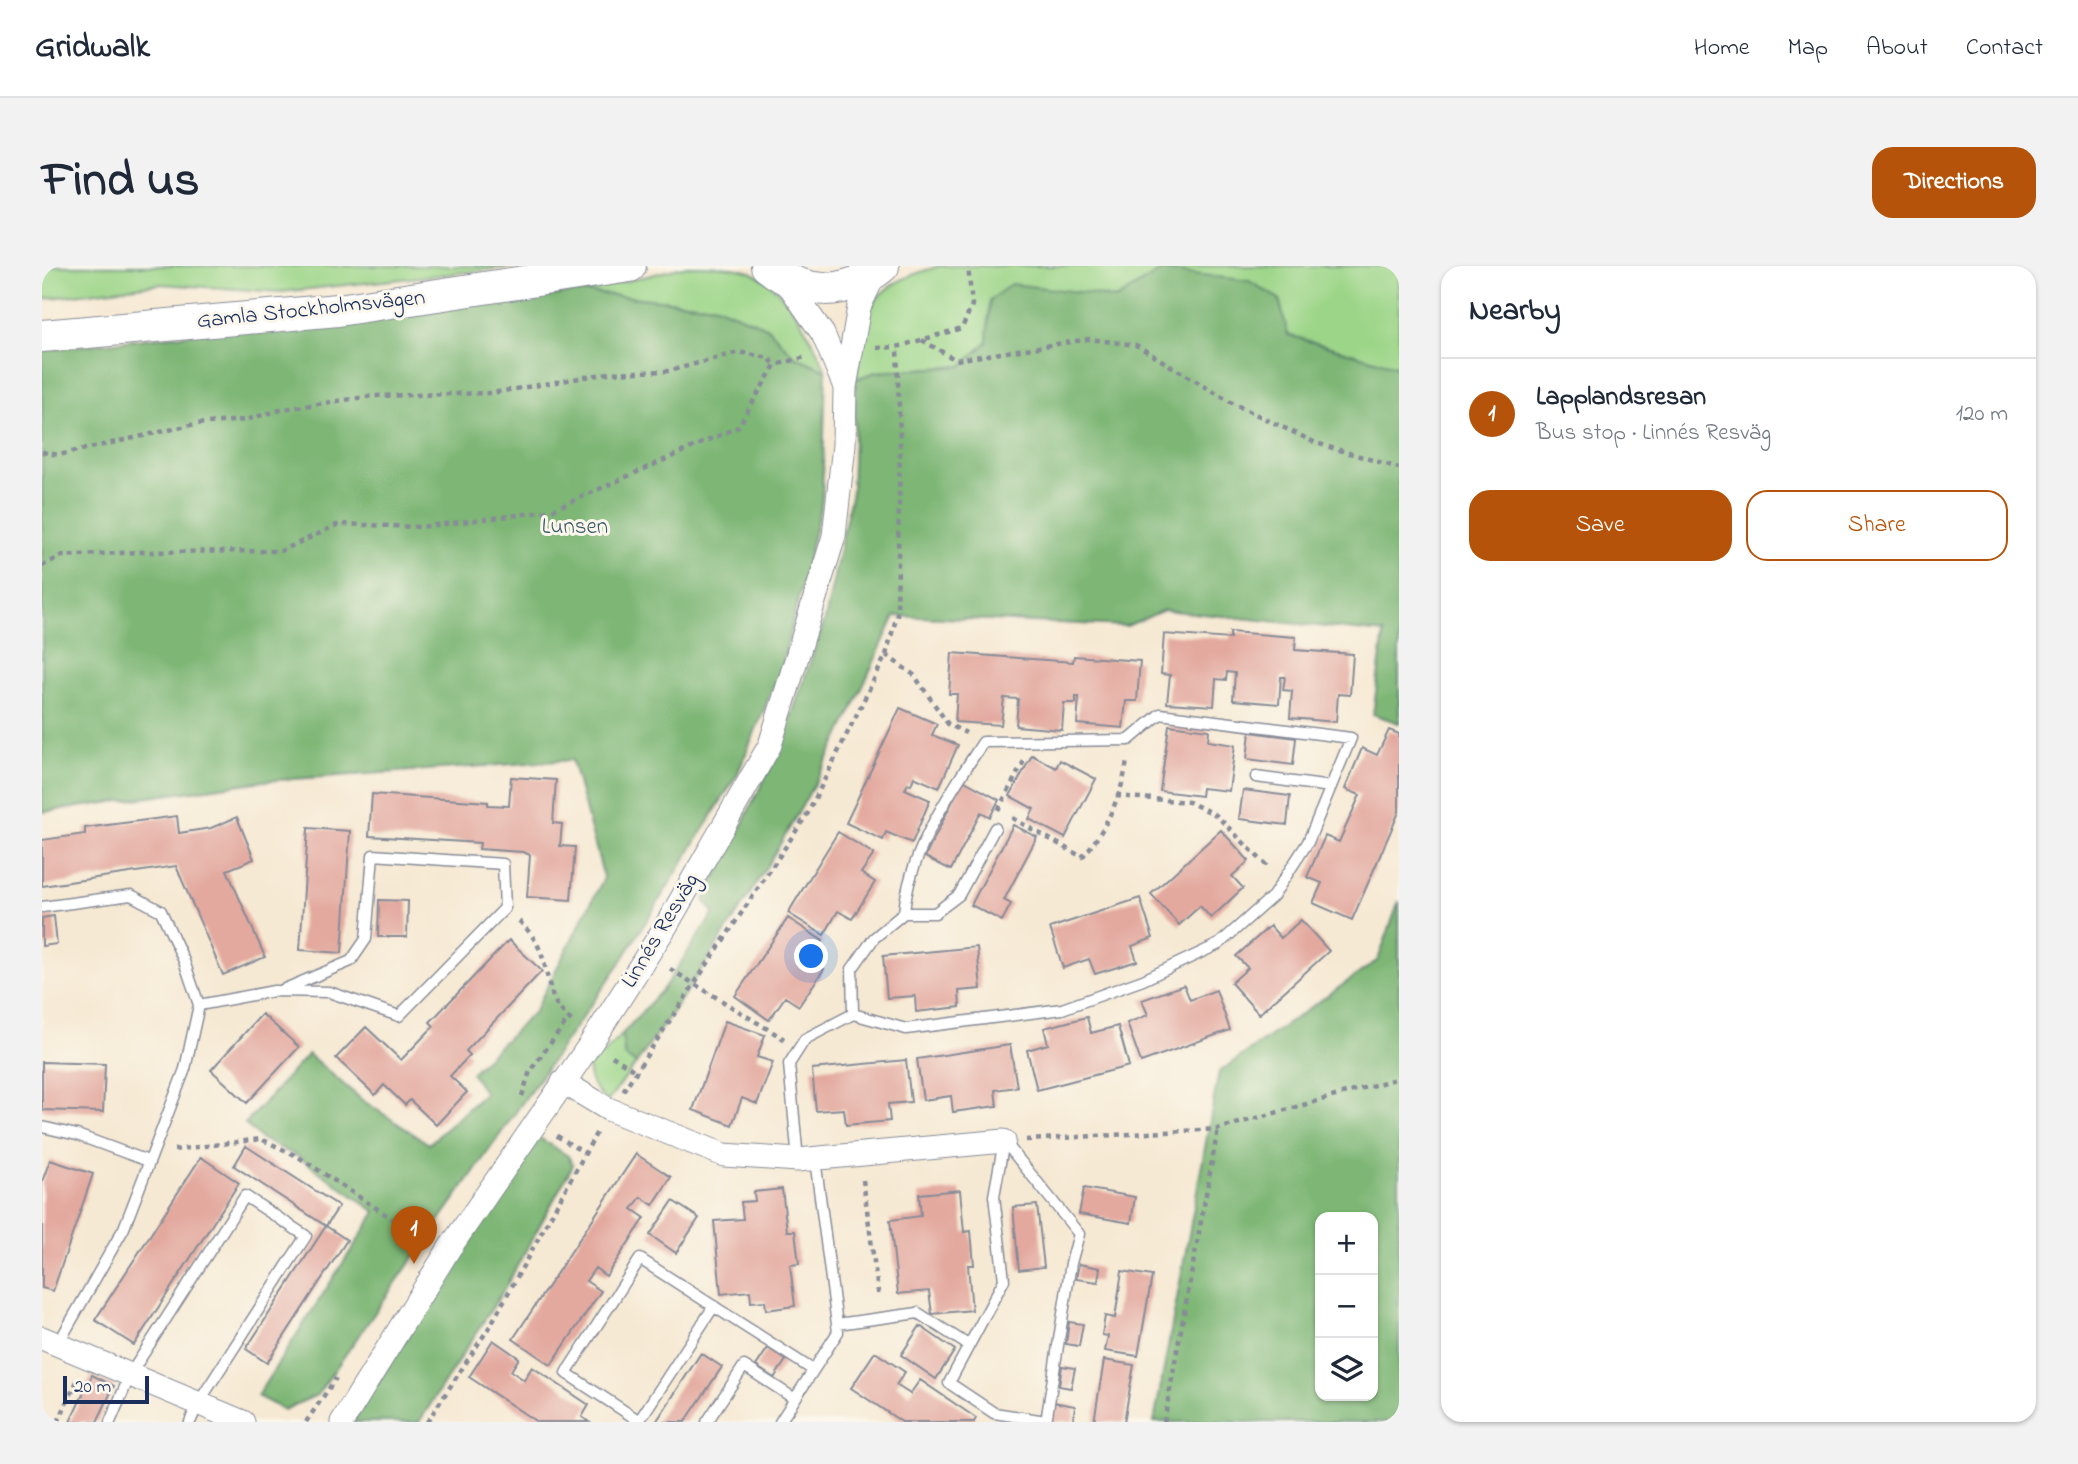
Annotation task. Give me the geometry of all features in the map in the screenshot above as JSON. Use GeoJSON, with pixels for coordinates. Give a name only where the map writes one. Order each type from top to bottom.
{"type":"FeatureCollection","features":[{"type":"Feature","properties":{"kind":"main road","name":"Gamla Stockholmsvägen"},"geometry":{"type":"LineString","coordinates":[[42,336],[338,310],[630,266]]}},
{"type":"Feature","properties":{"kind":"main road"},"geometry":{"type":"LineString","coordinates":[[776,274],[813,290],[838,290],[858,284],[879,269]]}},
{"type":"Feature","properties":{"kind":"street"},"geometry":{"type":"LineString","coordinates":[[841,350],[879,269]]}},
{"type":"Feature","properties":{"kind":"street","name":"Linnés Resväg"},"geometry":{"type":"LineString","coordinates":[[342,1422],[449,1249],[591,1043],[666,926],[770,746],[834,536],[844,445],[845,387],[841,350],[823,334],[776,274]]}},
{"type":"Feature","properties":{"kind":"street"},"geometry":{"type":"LineString","coordinates":[[563,1082],[608,1110],[724,1156],[806,1160],[1004,1141]]}},
{"type":"Feature","properties":{"kind":"street"},"geometry":{"type":"LineString","coordinates":[[50,1341],[131,1373],[195,1412],[243,1422]]}},
{"type":"Feature","properties":{"kind":"lane"},"geometry":{"type":"LineString","coordinates":[[780,1422],[838,1332],[789,1064],[805,1040],[853,1014],[905,1029],[1062,1009],[1143,980],[1219,944],[1273,895],[1308,842],[1351,738],[1160,715],[1129,740],[983,742],[940,808],[906,889],[904,913]]}},
{"type":"Feature","properties":{"kind":"lane"},"geometry":{"type":"LineString","coordinates":[[1256,777],[1331,787]]}},
{"type":"Feature","properties":{"kind":"lane"},"geometry":{"type":"LineString","coordinates":[[853,1014],[852,969],[874,938],[904,913],[935,913],[959,895],[995,828]]}},
{"type":"Feature","properties":{"kind":"lane"},"geometry":{"type":"LineString","coordinates":[[199,1005],[280,991],[329,992],[399,1016],[505,908],[503,864],[373,855],[366,939],[351,961],[280,991]]}},
{"type":"Feature","properties":{"kind":"lane"},"geometry":{"type":"LineString","coordinates":[[42,907],[131,895],[162,911],[184,961],[199,1005],[185,1069],[124,1228],[50,1341]]}},
{"type":"Feature","properties":{"kind":"lane"},"geometry":{"type":"LineString","coordinates":[[42,1127],[150,1157]]}},
{"type":"Feature","properties":{"kind":"lane"},"geometry":{"type":"LineString","coordinates":[[1004,1141],[1079,1234],[1071,1263],[1046,1422],[994,1413],[949,1383],[1004,1280],[993,1196],[1004,1141]]}},
{"type":"Feature","properties":{"kind":"lane"},"geometry":{"type":"LineString","coordinates":[[110,1422],[131,1373],[245,1196],[306,1236],[195,1412]]}},
{"type":"Feature","properties":{"kind":"lane"},"geometry":{"type":"LineString","coordinates":[[714,1306],[640,1421],[566,1373],[640,1259],[714,1306],[813,1370]]}},
{"type":"Feature","properties":{"kind":"lane"},"geometry":{"type":"LineString","coordinates":[[837,1324],[918,1313],[968,1345]]}},
{"type":"Feature","properties":{"kind":"lane"},"geometry":{"type":"LineString","coordinates":[[707,1422],[744,1366],[795,1399]]}},
{"type":"Feature","properties":{"kind":"path"},"geometry":{"type":"LineString","coordinates":[[922,340],[956,360],[1088,339],[1136,345],[1232,403],[1316,443],[1399,468]]}},
{"type":"Feature","properties":{"kind":"path"},"geometry":{"type":"LineString","coordinates":[[42,566],[62,556],[141,552],[281,551],[339,524],[420,527],[550,511],[738,427],[775,365],[841,350],[897,347]]}},
{"type":"Feature","properties":{"kind":"path"},"geometry":{"type":"LineString","coordinates":[[42,452],[59,455],[195,424],[245,420],[284,408],[372,396],[492,393],[609,373],[669,371],[739,352],[769,358],[775,365]]}},
{"type":"Feature","properties":{"kind":"path"},"geometry":{"type":"LineString","coordinates":[[886,655],[914,675],[948,724],[983,742]]}},
{"type":"Feature","properties":{"kind":"path"},"geometry":{"type":"LineString","coordinates":[[1034,742],[998,810],[1082,857],[1094,844],[1126,772],[1129,740]]}},
{"type":"Feature","properties":{"kind":"path"},"geometry":{"type":"LineString","coordinates":[[1116,796],[1189,802],[1216,815],[1282,881]]}},
{"type":"Feature","properties":{"kind":"path"},"geometry":{"type":"LineString","coordinates":[[505,908],[533,934],[548,969],[553,1000],[591,1043],[638,1073]]}},
{"type":"Feature","properties":{"kind":"path"},"geometry":{"type":"LineString","coordinates":[[670,968],[799,1048]]}},
{"type":"Feature","properties":{"kind":"path"},"geometry":{"type":"LineString","coordinates":[[1004,1141],[1218,1129],[1399,1078]]}},
{"type":"Feature","properties":{"kind":"path"},"geometry":{"type":"LineString","coordinates":[[1164,1422],[1218,1129]]}},
{"type":"Feature","properties":{"kind":"path"},"geometry":{"type":"LineString","coordinates":[[150,1157],[261,1139],[297,1156],[388,1216],[426,1246],[449,1249]]}},
{"type":"Feature","properties":{"kind":"path"},"geometry":{"type":"LineString","coordinates":[[860,1154],[881,1318]]}},
{"type":"Feature","properties":{"kind":"path"},"geometry":{"type":"LineString","coordinates":[[58,1422],[89,1356]]}},
{"type":"Feature","properties":{"kind":"green space"},"geometry":{"type":"Polygon","coordinates":[[[42,266],[523,266],[281,292],[160,284],[42,299],[42,266]]]}},
{"type":"Feature","properties":{"kind":"green space"},"geometry":{"type":"Polygon","coordinates":[[[687,266],[736,269],[751,272],[764,279],[787,301],[796,314],[826,370],[794,356],[767,327],[716,306],[583,292],[687,266]]]}},
{"type":"Feature","properties":{"kind":"green space"},"geometry":{"type":"Polygon","coordinates":[[[940,266],[1399,266],[1399,367],[1288,335],[1279,299],[1163,270],[1116,299],[1088,293],[990,300],[987,342],[962,366],[876,372],[856,379],[863,334],[873,304],[882,292],[896,283],[940,266]]]}},
{"type":"Feature","properties":{"kind":"green space"},"geometry":{"type":"Polygon","coordinates":[[[1162,270],[1249,281],[1279,299],[1288,335],[1399,367],[1399,723],[1373,714],[1384,633],[1164,610],[1127,626],[895,616],[839,737],[793,822],[717,945],[636,1064],[625,1056],[622,1034],[663,989],[714,913],[704,900],[780,748],[825,620],[852,491],[856,379],[876,372],[962,366],[987,342],[990,300],[1011,284],[1116,299],[1162,270]]]}},
{"type":"Feature","properties":{"kind":"green space","name":"Lunsen"},"geometry":{"type":"Polygon","coordinates":[[[583,292],[716,306],[767,327],[794,356],[826,370],[822,501],[782,666],[737,775],[619,965],[317,1395],[284,1410],[257,1396],[376,1212],[297,1156],[261,1139],[245,1124],[308,1054],[362,1100],[429,1144],[485,1093],[471,1073],[534,1012],[604,878],[572,760],[264,781],[42,812],[42,350],[583,292]]]}},
{"type":"Feature","properties":{"kind":"green space"},"geometry":{"type":"Polygon","coordinates":[[[1399,901],[1399,1422],[1154,1422],[1219,1072],[1378,960],[1399,901]]]}},
{"type":"Feature","properties":{"kind":"green space"},"geometry":{"type":"Polygon","coordinates":[[[622,1034],[625,1056],[636,1064],[607,1102],[590,1078],[590,1058],[592,1050],[603,1055],[622,1034]]]}},
{"type":"Feature","properties":{"kind":"green space"},"geometry":{"type":"Polygon","coordinates":[[[538,1137],[568,1156],[573,1165],[505,1288],[419,1422],[352,1422],[538,1137]]]}},
{"type":"Feature","properties":{"kind":"building"},"geometry":{"type":"Polygon","coordinates":[[[1230,632],[1296,637],[1295,650],[1353,654],[1350,695],[1338,694],[1336,722],[1290,718],[1292,691],[1283,690],[1285,677],[1281,677],[1279,704],[1233,700],[1235,673],[1227,672],[1226,680],[1216,679],[1214,706],[1167,703],[1170,675],[1161,674],[1164,634],[1230,639],[1230,632]]]}},
{"type":"Feature","properties":{"kind":"building"},"geometry":{"type":"Polygon","coordinates":[[[952,653],[1073,662],[1074,656],[1140,661],[1137,701],[1126,701],[1123,728],[1077,724],[1079,697],[1076,697],[1076,703],[1064,703],[1062,730],[1016,726],[1018,699],[1004,698],[1001,725],[955,722],[957,694],[949,694],[952,653]]]}},
{"type":"Feature","properties":{"kind":"building"},"geometry":{"type":"Polygon","coordinates":[[[900,708],[937,724],[932,735],[958,745],[939,788],[914,777],[911,785],[908,784],[905,789],[930,800],[912,843],[886,832],[883,840],[846,823],[900,708]]]}},
{"type":"Feature","properties":{"kind":"building"},"geometry":{"type":"Polygon","coordinates":[[[1169,725],[1209,730],[1208,741],[1235,745],[1229,791],[1202,788],[1201,796],[1160,791],[1169,725]]]}},
{"type":"Feature","properties":{"kind":"building"},"geometry":{"type":"Polygon","coordinates":[[[1389,730],[1399,734],[1399,812],[1352,920],[1313,903],[1322,883],[1307,877],[1325,836],[1339,842],[1360,795],[1345,789],[1362,748],[1377,755],[1389,730]]]}},
{"type":"Feature","properties":{"kind":"building"},"geometry":{"type":"Polygon","coordinates":[[[1250,732],[1296,738],[1293,765],[1247,759],[1250,732]]]}},
{"type":"Feature","properties":{"kind":"building"},"geometry":{"type":"Polygon","coordinates":[[[1032,755],[1056,768],[1060,760],[1096,779],[1065,838],[1029,819],[1034,809],[1010,796],[1032,755]]]}},
{"type":"Feature","properties":{"kind":"building"},"geometry":{"type":"Polygon","coordinates":[[[511,777],[556,780],[553,823],[562,824],[560,846],[575,847],[571,900],[527,897],[530,855],[523,852],[479,849],[480,843],[369,836],[372,794],[488,802],[488,805],[509,806],[511,777]]]}},
{"type":"Feature","properties":{"kind":"building"},"geometry":{"type":"Polygon","coordinates":[[[963,780],[999,800],[990,817],[981,812],[951,870],[925,857],[963,780]]]}},
{"type":"Feature","properties":{"kind":"building"},"geometry":{"type":"Polygon","coordinates":[[[1243,790],[1290,796],[1287,825],[1239,819],[1243,790]]]}},
{"type":"Feature","properties":{"kind":"building"},"geometry":{"type":"Polygon","coordinates":[[[177,816],[179,833],[211,828],[237,817],[254,859],[227,870],[265,957],[223,975],[176,866],[42,886],[42,840],[85,834],[85,828],[177,816]]]}},
{"type":"Feature","properties":{"kind":"building"},"geometry":{"type":"Polygon","coordinates":[[[1013,825],[1037,837],[1004,900],[1011,904],[1002,921],[971,905],[1013,825]]]}},
{"type":"Feature","properties":{"kind":"building"},"geometry":{"type":"Polygon","coordinates":[[[308,828],[350,831],[342,953],[300,950],[308,828]]]}},
{"type":"Feature","properties":{"kind":"building"},"geometry":{"type":"Polygon","coordinates":[[[1221,830],[1249,861],[1232,876],[1243,888],[1211,918],[1200,906],[1179,925],[1151,894],[1221,830]]]}},
{"type":"Feature","properties":{"kind":"building"},"geometry":{"type":"Polygon","coordinates":[[[838,832],[874,854],[861,873],[875,882],[852,919],[838,911],[824,935],[788,913],[838,832]]]}},
{"type":"Feature","properties":{"kind":"building"},"geometry":{"type":"Polygon","coordinates":[[[1140,898],[1153,938],[1132,946],[1137,961],[1095,974],[1089,959],[1063,968],[1050,928],[1140,898]]]}},
{"type":"Feature","properties":{"kind":"building"},"geometry":{"type":"Polygon","coordinates":[[[379,900],[408,901],[407,937],[378,937],[379,900]]]}},
{"type":"Feature","properties":{"kind":"building"},"geometry":{"type":"Polygon","coordinates":[[[54,916],[57,944],[42,946],[42,918],[54,916]]]}},
{"type":"Feature","properties":{"kind":"building"},"geometry":{"type":"Polygon","coordinates":[[[788,918],[823,941],[810,960],[824,969],[799,1006],[785,997],[769,1020],[735,996],[788,918]]]}},
{"type":"Feature","properties":{"kind":"building"},"geometry":{"type":"Polygon","coordinates":[[[1301,920],[1329,951],[1259,1014],[1231,983],[1248,968],[1236,956],[1270,926],[1281,938],[1301,920]]]}},
{"type":"Feature","properties":{"kind":"building"},"geometry":{"type":"Polygon","coordinates":[[[509,940],[542,971],[466,1051],[470,1055],[450,1076],[467,1092],[436,1125],[410,1100],[405,1105],[384,1085],[375,1095],[336,1058],[366,1027],[401,1060],[434,1026],[430,1022],[509,940]]]}},
{"type":"Feature","properties":{"kind":"building"},"geometry":{"type":"Polygon","coordinates":[[[977,947],[981,989],[959,991],[960,1007],[916,1012],[915,996],[887,998],[883,956],[977,947]]]}},
{"type":"Feature","properties":{"kind":"building"},"geometry":{"type":"Polygon","coordinates":[[[1184,985],[1190,1000],[1216,990],[1230,1030],[1141,1062],[1127,1023],[1148,1015],[1142,1000],[1184,985]]]}},
{"type":"Feature","properties":{"kind":"building"},"geometry":{"type":"Polygon","coordinates":[[[262,1014],[299,1047],[247,1103],[211,1070],[262,1014]]]}},
{"type":"Feature","properties":{"kind":"building"},"geometry":{"type":"Polygon","coordinates":[[[1087,1017],[1091,1033],[1118,1026],[1129,1066],[1037,1090],[1027,1050],[1048,1044],[1044,1028],[1087,1017]]]}},
{"type":"Feature","properties":{"kind":"building"},"geometry":{"type":"Polygon","coordinates":[[[725,1021],[765,1035],[757,1057],[773,1062],[757,1104],[742,1098],[732,1125],[693,1110],[725,1021]]]}},
{"type":"Feature","properties":{"kind":"building"},"geometry":{"type":"Polygon","coordinates":[[[1010,1045],[1017,1087],[995,1090],[997,1106],[953,1112],[951,1096],[923,1100],[917,1059],[1010,1045]]]}},
{"type":"Feature","properties":{"kind":"building"},"geometry":{"type":"Polygon","coordinates":[[[906,1060],[911,1102],[888,1104],[890,1121],[846,1125],[844,1109],[816,1111],[812,1069],[906,1060]]]}},
{"type":"Feature","properties":{"kind":"building"},"geometry":{"type":"Polygon","coordinates":[[[42,1062],[105,1064],[103,1112],[42,1110],[42,1062]]]}},
{"type":"Feature","properties":{"kind":"building"},"geometry":{"type":"Polygon","coordinates":[[[246,1146],[339,1206],[326,1226],[234,1166],[246,1146]]]}},
{"type":"Feature","properties":{"kind":"building"},"geometry":{"type":"Polygon","coordinates":[[[636,1154],[671,1177],[653,1205],[641,1197],[632,1209],[645,1218],[606,1276],[595,1268],[586,1281],[601,1291],[551,1365],[513,1339],[636,1154]]]}},
{"type":"Feature","properties":{"kind":"building"},"geometry":{"type":"Polygon","coordinates":[[[201,1157],[239,1183],[134,1345],[95,1320],[201,1157]]]}},
{"type":"Feature","properties":{"kind":"building"},"geometry":{"type":"Polygon","coordinates":[[[50,1160],[93,1174],[53,1291],[42,1288],[42,1182],[50,1160]]]}},
{"type":"Feature","properties":{"kind":"building"},"geometry":{"type":"Polygon","coordinates":[[[1084,1188],[1135,1197],[1131,1223],[1079,1214],[1084,1188]]]}},
{"type":"Feature","properties":{"kind":"building"},"geometry":{"type":"Polygon","coordinates":[[[782,1189],[787,1231],[795,1231],[799,1264],[790,1265],[795,1306],[766,1310],[765,1301],[751,1302],[750,1291],[721,1294],[714,1221],[743,1219],[741,1202],[755,1201],[754,1192],[782,1189]]]}},
{"type":"Feature","properties":{"kind":"building"},"geometry":{"type":"Polygon","coordinates":[[[960,1190],[964,1232],[971,1231],[974,1265],[968,1265],[972,1310],[932,1314],[929,1291],[898,1294],[890,1220],[921,1216],[919,1194],[960,1190]]]}},
{"type":"Feature","properties":{"kind":"building"},"geometry":{"type":"Polygon","coordinates":[[[673,1201],[699,1218],[676,1253],[650,1235],[673,1201]]]}},
{"type":"Feature","properties":{"kind":"building"},"geometry":{"type":"Polygon","coordinates":[[[1037,1205],[1044,1267],[1019,1270],[1013,1207],[1037,1205]]]}},
{"type":"Feature","properties":{"kind":"building"},"geometry":{"type":"Polygon","coordinates":[[[326,1226],[347,1240],[267,1363],[246,1349],[326,1226]]]}},
{"type":"Feature","properties":{"kind":"building"},"geometry":{"type":"Polygon","coordinates":[[[1079,1264],[1100,1268],[1098,1282],[1076,1279],[1079,1264]]]}},
{"type":"Feature","properties":{"kind":"building"},"geometry":{"type":"Polygon","coordinates":[[[1122,1271],[1152,1276],[1138,1356],[1105,1351],[1108,1336],[1102,1335],[1105,1316],[1115,1318],[1122,1271]]]}},
{"type":"Feature","properties":{"kind":"building"},"geometry":{"type":"Polygon","coordinates":[[[1069,1322],[1083,1324],[1079,1346],[1066,1344],[1069,1322]]]}},
{"type":"Feature","properties":{"kind":"building"},"geometry":{"type":"Polygon","coordinates":[[[920,1326],[955,1350],[936,1379],[901,1355],[920,1326]]]}},
{"type":"Feature","properties":{"kind":"building"},"geometry":{"type":"Polygon","coordinates":[[[493,1340],[519,1358],[511,1371],[524,1380],[532,1367],[589,1405],[582,1417],[589,1422],[537,1422],[469,1377],[493,1340]]]}},
{"type":"Feature","properties":{"kind":"building"},"geometry":{"type":"Polygon","coordinates":[[[768,1348],[786,1360],[774,1378],[756,1366],[768,1348]]]}},
{"type":"Feature","properties":{"kind":"building"},"geometry":{"type":"Polygon","coordinates":[[[875,1352],[905,1372],[896,1385],[910,1394],[920,1380],[976,1418],[974,1422],[902,1422],[851,1388],[875,1352]]]}},
{"type":"Feature","properties":{"kind":"building"},"geometry":{"type":"Polygon","coordinates":[[[701,1353],[722,1367],[685,1422],[656,1422],[701,1353]]]}},
{"type":"Feature","properties":{"kind":"building"},"geometry":{"type":"Polygon","coordinates":[[[1104,1360],[1134,1365],[1124,1422],[1094,1422],[1104,1360]]]}},
{"type":"Feature","properties":{"kind":"building"},"geometry":{"type":"Polygon","coordinates":[[[1062,1366],[1075,1368],[1071,1388],[1059,1386],[1062,1366]]]}},
{"type":"Feature","properties":{"kind":"building"},"geometry":{"type":"Polygon","coordinates":[[[92,1375],[114,1386],[97,1422],[70,1422],[92,1375]]]}},
{"type":"Feature","properties":{"kind":"building"},"geometry":{"type":"Polygon","coordinates":[[[1053,1402],[1075,1406],[1073,1421],[1050,1422],[1053,1402]]]}},
{"type":"Feature","properties":{"kind":"place","name":"Lapplandsresan"},"geometry":{"type":"Point","coordinates":[414,1264]}}]}
